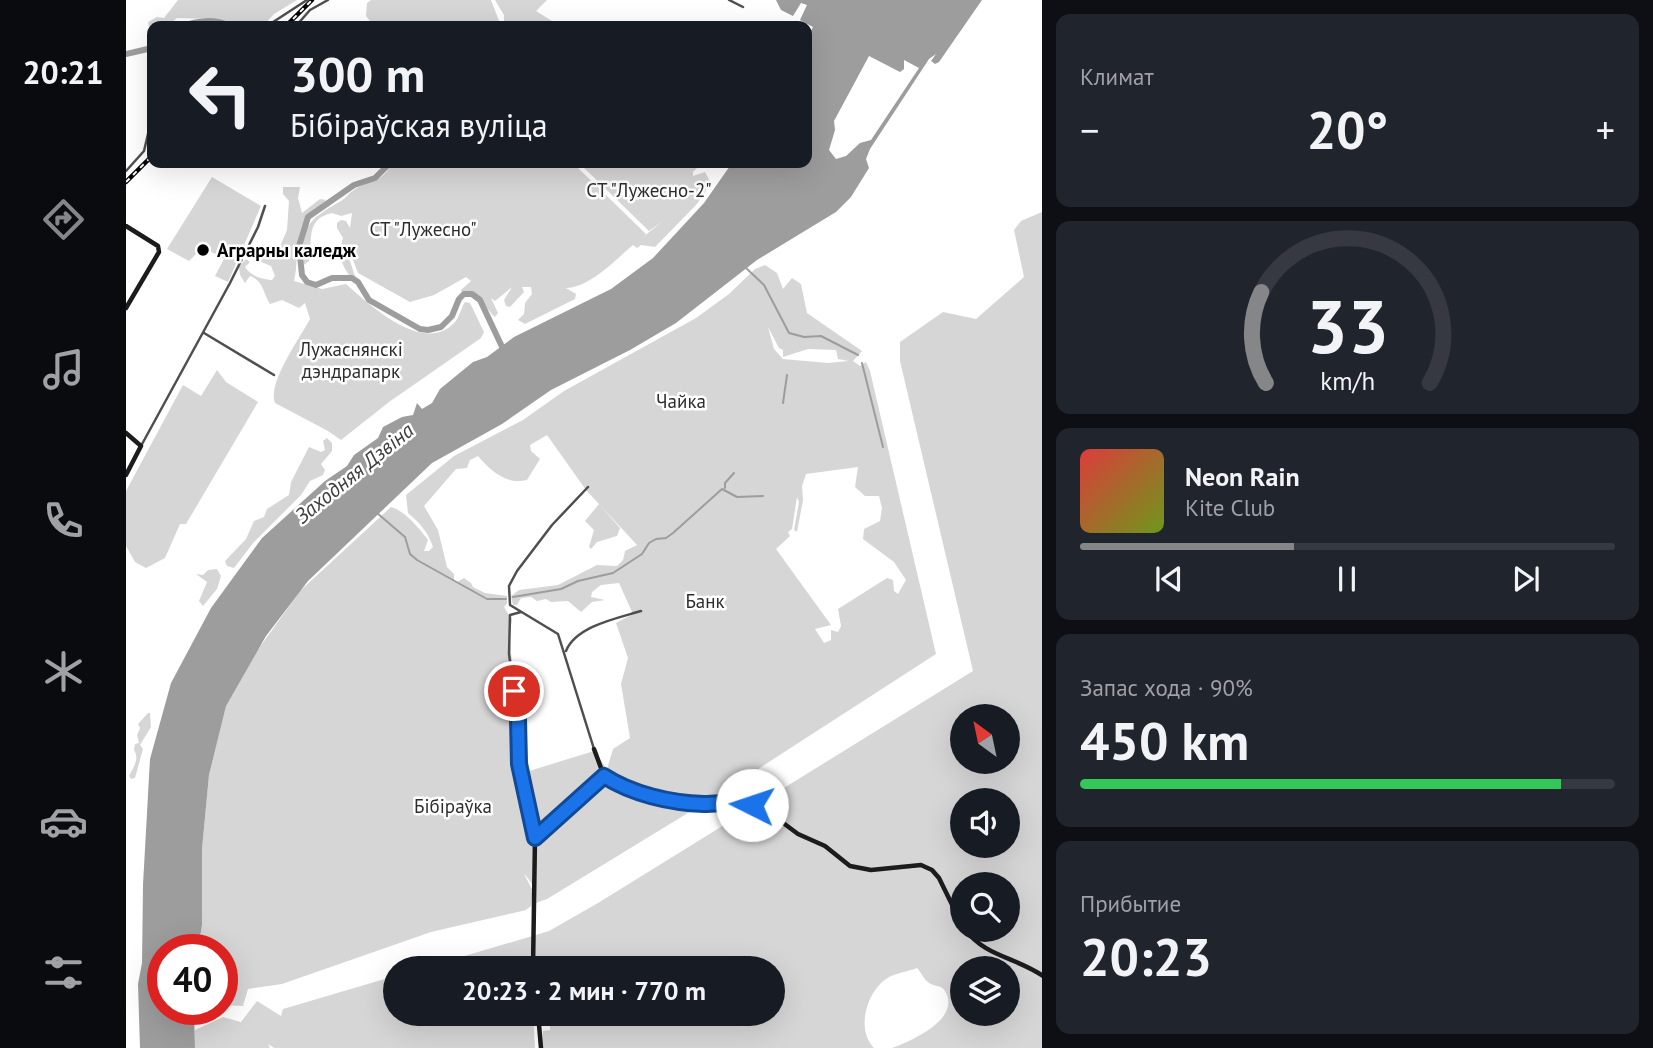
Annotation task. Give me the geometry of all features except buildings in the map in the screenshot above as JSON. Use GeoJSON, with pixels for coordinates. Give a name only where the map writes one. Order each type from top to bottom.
{"type":"FeatureCollection","features":[{"type":"Feature","properties":{"kind":"street"},"geometry":{"type":"LineString","coordinates":[[275,21],[307,0]]}},
{"type":"Feature","properties":{"kind":"street"},"geometry":{"type":"LineString","coordinates":[[300,21],[310,10],[328,0]]}},
{"type":"Feature","properties":{"kind":"street"},"geometry":{"type":"LineString","coordinates":[[729,0],[743,7]]}},
{"type":"Feature","properties":{"kind":"street"},"geometry":{"type":"LineString","coordinates":[[126,171],[144,150],[147,138]]}},
{"type":"Feature","properties":{"kind":"street"},"geometry":{"type":"LineString","coordinates":[[126,475],[204,333],[258,227],[265,206]]}},
{"type":"Feature","properties":{"kind":"street"},"geometry":{"type":"LineString","coordinates":[[126,226],[158,246],[159,252],[126,309]]}},
{"type":"Feature","properties":{"kind":"street"},"geometry":{"type":"LineString","coordinates":[[204,333],[274,375]]}},
{"type":"Feature","properties":{"kind":"street"},"geometry":{"type":"LineString","coordinates":[[126,433],[141,446]]}},
{"type":"Feature","properties":{"kind":"street"},"geometry":{"type":"LineString","coordinates":[[533,956],[535,838],[519,764],[518,719],[509,654],[509,586],[517,571],[552,525],[588,487]]}},
{"type":"Feature","properties":{"kind":"street"},"geometry":{"type":"LineString","coordinates":[[510,605],[534,617],[558,634],[604,776],[621,786],[653,797],[703,804],[740,802],[763,808],[799,834],[825,846],[850,866],[871,870],[920,865],[932,870],[950,900]]}},
{"type":"Feature","properties":{"kind":"street"},"geometry":{"type":"LineString","coordinates":[[565,654],[568,646],[586,631],[641,611]]}},
{"type":"Feature","properties":{"kind":"street"},"geometry":{"type":"LineString","coordinates":[[510,615],[521,612]]}},
{"type":"Feature","properties":{"kind":"street"},"geometry":{"type":"LineString","coordinates":[[535,838],[604,776]]}},
{"type":"Feature","properties":{"kind":"street"},"geometry":{"type":"LineString","coordinates":[[976,942],[988,952],[1042,976]]}},
{"type":"Feature","properties":{"kind":"street"},"geometry":{"type":"LineString","coordinates":[[539,1026],[541,1048]]}},
{"type":"Feature","properties":{"kind":"green space"},"geometry":{"type":"Polygon","coordinates":[[[178,0],[297,0],[268,21],[177,18],[174,21],[150,21],[157,17],[164,18],[178,0]]]}},
{"type":"Feature","properties":{"kind":"green space"},"geometry":{"type":"Polygon","coordinates":[[[371,0],[491,0],[499,21],[370,21],[366,16],[367,3],[371,0]]]}},
{"type":"Feature","properties":{"kind":"green space"},"geometry":{"type":"Polygon","coordinates":[[[495,0],[547,0],[536,11],[552,21],[504,21],[504,15],[495,0]]]}},
{"type":"Feature","properties":{"kind":"green space","name":"СТ \"Лужесно\""},"geometry":{"type":"Polygon","coordinates":[[[390,168],[578,168],[646,234],[643,237],[663,221],[649,231],[584,168],[697,168],[693,176],[705,172],[711,183],[697,204],[655,247],[641,245],[637,248],[633,245],[593,278],[566,288],[576,294],[575,299],[525,324],[518,320],[524,314],[525,303],[532,294],[531,287],[522,287],[524,292],[510,307],[506,306],[504,300],[512,287],[495,301],[491,298],[498,313],[495,317],[474,294],[462,293],[461,290],[471,281],[466,277],[434,295],[410,302],[358,273],[351,255],[349,258],[355,276],[349,275],[341,257],[343,238],[337,223],[346,221],[350,228],[352,213],[341,216],[332,213],[318,220],[312,231],[309,261],[304,265],[303,241],[309,225],[354,190],[379,179],[390,168]]]}},
{"type":"Feature","properties":{"kind":"green space"},"geometry":{"type":"Polygon","coordinates":[[[212,177],[261,206],[228,282],[215,276],[224,259],[206,249],[198,252],[189,261],[167,249],[212,177]]]}},
{"type":"Feature","properties":{"kind":"green space","name":"Лужаснянскі дэндрапарк"},"geometry":{"type":"Polygon","coordinates":[[[283,187],[300,187],[298,198],[302,213],[320,199],[326,200],[305,220],[298,243],[294,281],[322,289],[346,284],[398,324],[428,333],[442,331],[455,322],[465,302],[470,303],[484,332],[481,338],[389,402],[341,440],[275,403],[274,394],[280,373],[310,319],[305,303],[299,308],[282,300],[270,304],[255,278],[250,276],[245,283],[240,275],[239,267],[246,259],[250,262],[245,267],[253,275],[272,280],[275,276],[271,266],[259,261],[278,251],[287,230],[289,201],[283,194],[283,187]]]}},
{"type":"Feature","properties":{"kind":"green space"},"geometry":{"type":"Polygon","coordinates":[[[1042,212],[1042,1048],[892,1048],[922,1034],[947,1011],[945,991],[929,983],[917,968],[889,977],[873,993],[866,1012],[865,1032],[874,1048],[542,1048],[543,1031],[550,1030],[550,1026],[785,1026],[785,956],[465,956],[549,931],[973,671],[900,361],[900,342],[943,312],[976,319],[1024,277],[1014,230],[1021,221],[1042,212]]]}},
{"type":"Feature","properties":{"kind":"green space"},"geometry":{"type":"Polygon","coordinates":[[[765,265],[777,273],[783,289],[792,278],[801,284],[807,313],[862,351],[853,361],[860,366],[866,362],[870,371],[936,654],[724,791],[547,899],[536,903],[533,887],[524,874],[533,891],[531,906],[526,910],[431,932],[282,984],[248,989],[243,1006],[238,1006],[238,934],[201,934],[202,849],[209,775],[226,705],[247,665],[300,591],[391,507],[406,516],[428,540],[424,551],[433,547],[423,528],[408,513],[406,495],[454,456],[523,420],[564,391],[696,318],[729,294],[755,269],[765,265]],[[768,327],[774,349],[783,359],[828,363],[849,361],[838,359],[836,350],[808,349],[783,357],[783,350],[779,348],[768,327]],[[547,435],[530,445],[531,451],[540,459],[527,480],[506,479],[494,472],[478,456],[470,460],[467,468],[456,469],[424,506],[438,530],[447,567],[454,574],[454,581],[464,578],[485,593],[507,596],[504,607],[512,620],[511,654],[523,718],[529,771],[594,751],[607,769],[613,749],[630,738],[621,684],[628,658],[616,623],[633,614],[619,583],[601,585],[592,592],[591,597],[605,600],[592,602],[581,612],[568,601],[537,601],[531,597],[521,598],[517,605],[513,605],[511,596],[519,590],[558,585],[597,565],[617,566],[623,560],[625,551],[637,545],[586,490],[547,435]],[[858,467],[806,474],[802,486],[803,500],[797,532],[794,530],[799,502],[797,497],[792,529],[788,532],[790,536],[776,549],[831,625],[815,629],[824,643],[831,640],[831,630],[838,632],[841,626],[838,609],[887,578],[893,580],[894,591],[898,594],[906,580],[894,562],[863,539],[864,529],[880,521],[882,508],[879,496],[865,496],[855,487],[858,467]]]}},
{"type":"Feature","properties":{"kind":"green space"},"geometry":{"type":"Polygon","coordinates":[[[217,370],[226,382],[258,402],[186,524],[180,524],[165,558],[146,568],[135,562],[126,546],[126,491],[183,385],[201,396],[217,370]]]}},
{"type":"Feature","properties":{"kind":"green space"},"geometry":{"type":"Polygon","coordinates":[[[327,438],[332,443],[332,451],[321,464],[325,470],[323,475],[310,481],[301,495],[254,542],[234,568],[227,566],[225,561],[246,539],[254,521],[264,517],[267,509],[289,495],[291,482],[309,447],[321,452],[325,450],[323,441],[327,438]]]}},
{"type":"Feature","properties":{"kind":"green space"},"geometry":{"type":"Polygon","coordinates":[[[599,504],[620,528],[617,536],[597,542],[591,549],[589,547],[594,530],[585,521],[599,504]]]}},
{"type":"Feature","properties":{"kind":"green space"},"geometry":{"type":"Polygon","coordinates":[[[217,569],[221,576],[217,589],[203,606],[199,601],[207,582],[196,574],[203,575],[208,570],[217,569]]]}},
{"type":"Feature","properties":{"kind":"green space"},"geometry":{"type":"Polygon","coordinates":[[[148,713],[151,727],[140,745],[143,749],[135,778],[131,779],[129,776],[136,760],[135,744],[139,743],[138,724],[148,713]]]}},
{"type":"Feature","properties":{"kind":"green space"},"geometry":{"type":"Polygon","coordinates":[[[383,980],[383,1026],[534,1026],[535,1048],[274,1048],[268,1044],[270,1048],[195,1048],[195,1030],[206,1025],[238,1025],[238,1021],[241,1022],[257,1001],[281,1016],[283,1009],[383,980]]]}},
{"type":"Feature","properties":{"kind":"water","name":"Заходняя Дзвіна"},"geometry":{"type":"Polygon","coordinates":[[[776,0],[982,0],[939,62],[935,64],[931,61],[936,54],[929,59],[870,149],[866,159],[869,168],[851,197],[836,212],[757,260],[676,323],[551,390],[502,424],[432,463],[308,581],[266,636],[226,706],[209,775],[202,849],[201,934],[147,934],[147,1025],[194,1025],[195,1048],[140,1048],[138,984],[142,963],[150,759],[171,683],[211,608],[262,538],[325,481],[347,466],[354,455],[378,438],[383,427],[402,417],[413,415],[417,403],[422,409],[432,403],[440,389],[473,362],[487,357],[514,337],[611,289],[653,258],[704,203],[728,168],[812,168],[813,27],[812,21],[800,20],[807,5],[801,3],[793,16],[781,10],[776,0]],[[869,56],[834,121],[835,130],[829,150],[836,159],[846,156],[860,143],[871,140],[919,68],[904,60],[904,69],[900,72],[869,56]]]}},
{"type":"Feature","properties":{"kind":"waterway"},"geometry":{"type":"LineString","coordinates":[[126,54],[147,49]]}},
{"type":"Feature","properties":{"kind":"waterway"},"geometry":{"type":"LineString","coordinates":[[385,168],[375,178],[354,185],[308,217],[299,246],[302,275],[307,282],[316,285],[332,278],[352,278],[358,282],[369,300],[420,329],[428,330],[441,327],[452,316],[459,299],[464,294],[472,294],[480,300],[504,351]]}},
{"type":"Feature","properties":{"kind":"waterway"},"geometry":{"type":"LineString","coordinates":[[746,268],[764,285],[789,333],[804,337],[821,336],[858,355]]}},
{"type":"Feature","properties":{"kind":"waterway"},"geometry":{"type":"LineString","coordinates":[[862,363],[883,447]]}},
{"type":"Feature","properties":{"kind":"waterway"},"geometry":{"type":"LineString","coordinates":[[783,403],[787,375]]}},
{"type":"Feature","properties":{"kind":"waterway"},"geometry":{"type":"LineString","coordinates":[[725,488],[725,483],[734,473]]}},
{"type":"Feature","properties":{"kind":"waterway"},"geometry":{"type":"LineString","coordinates":[[513,597],[561,589],[578,581],[613,573],[642,554],[649,543],[673,533],[722,489],[737,497],[763,496]]}},
{"type":"Feature","properties":{"kind":"waterway"},"geometry":{"type":"LineString","coordinates":[[377,513],[405,537],[410,554],[417,560],[487,599],[506,599]]}},
{"type":"Feature","properties":{"kind":"railway"},"geometry":{"type":"LineString","coordinates":[[291,21],[312,0]]}},
{"type":"Feature","properties":{"kind":"railway"},"geometry":{"type":"LineString","coordinates":[[126,182],[147,161]]}},
{"type":"Feature","properties":{"kind":"place","name":"Аграрны каледж"},"geometry":{"type":"Point","coordinates":[203,250]}},
{"type":"Feature","properties":{"kind":"route"},"geometry":{"type":"LineString","coordinates":[[514,691],[519,764],[535,838],[604,776],[621,786],[653,797],[703,804],[729,801],[752,805]]}},
{"type":"Feature","properties":{"kind":"park label","name":"СТ \"Лужесно-2\""},"geometry":{"type":"Point","coordinates":[649,190]}},
{"type":"Feature","properties":{"kind":"park label","name":"Чайка"},"geometry":{"type":"Point","coordinates":[681,401]}},
{"type":"Feature","properties":{"kind":"park label","name":"Банк"},"geometry":{"type":"Point","coordinates":[705,601]}},
{"type":"Feature","properties":{"kind":"park label","name":"Бібіраўка"},"geometry":{"type":"Point","coordinates":[453,806]}}]}
